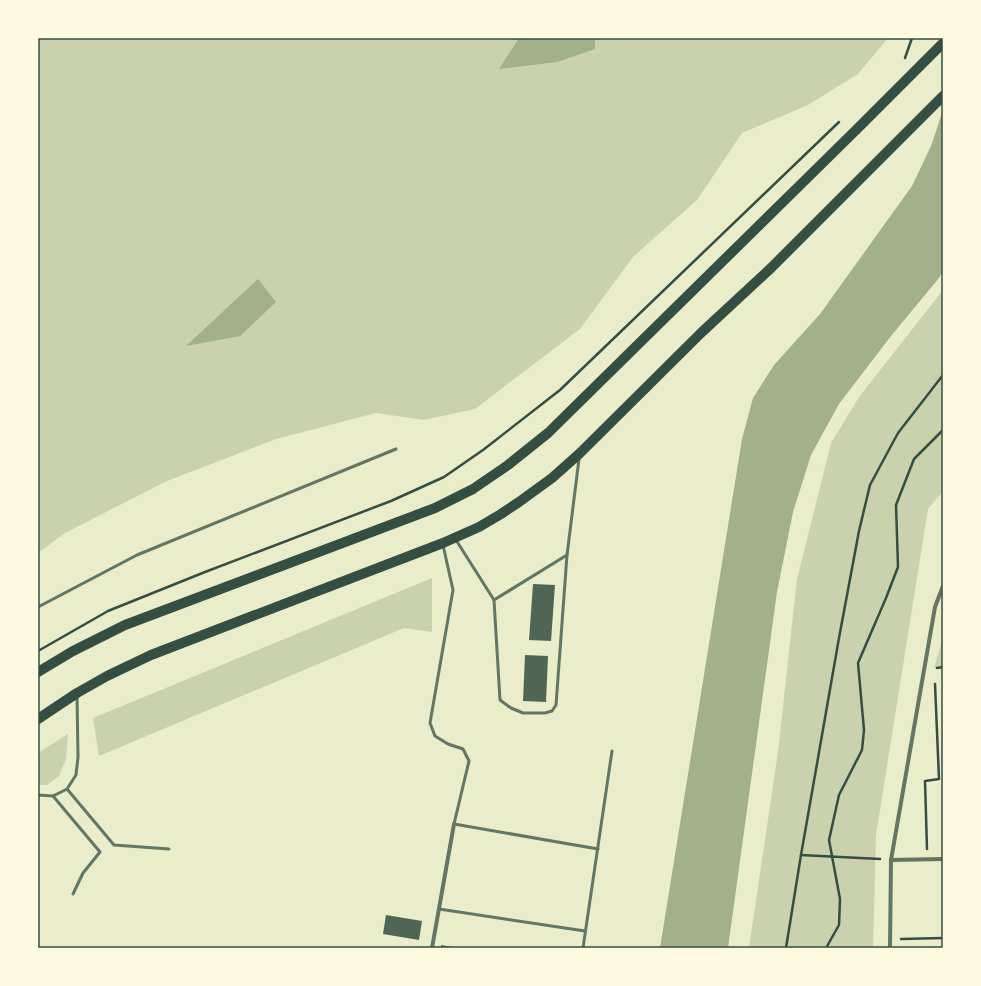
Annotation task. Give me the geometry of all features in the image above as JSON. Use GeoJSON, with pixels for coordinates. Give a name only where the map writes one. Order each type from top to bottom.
{"type":"FeatureCollection","features":[{"type":"Feature","properties":{"kind":"main road"},"geometry":{"type":"LineString","coordinates":[[38,672],[73,651],[125,625],[436,508],[473,489],[508,465],[548,433],[943,43]]}},
{"type":"Feature","properties":{"kind":"main road"},"geometry":{"type":"LineString","coordinates":[[38,718],[77,692],[151,654],[443,543],[479,527],[519,502],[552,478],[579,454],[702,332],[771,268],[943,96]]}},
{"type":"Feature","properties":{"kind":"street"},"geometry":{"type":"LineString","coordinates":[[890,948],[891,860],[935,607],[943,586]]}},
{"type":"Feature","properties":{"kind":"street"},"geometry":{"type":"LineString","coordinates":[[432,948],[454,824]]}},
{"type":"Feature","properties":{"kind":"street"},"geometry":{"type":"LineString","coordinates":[[891,860],[943,859]]}},
{"type":"Feature","properties":{"kind":"lane"},"geometry":{"type":"LineString","coordinates":[[38,607],[137,555],[396,449]]}},
{"type":"Feature","properties":{"kind":"lane"},"geometry":{"type":"LineString","coordinates":[[455,538],[494,600],[500,700],[511,708],[523,713],[545,713],[552,711],[556,704],[567,555],[579,454]]}},
{"type":"Feature","properties":{"kind":"lane"},"geometry":{"type":"LineString","coordinates":[[443,543],[453,590],[430,723],[435,736],[448,744],[463,749],[469,761],[454,824],[598,849]]}},
{"type":"Feature","properties":{"kind":"lane"},"geometry":{"type":"LineString","coordinates":[[494,600],[567,555]]}},
{"type":"Feature","properties":{"kind":"lane"},"geometry":{"type":"LineString","coordinates":[[38,795],[53,796],[67,789],[76,775],[78,757],[77,692]]}},
{"type":"Feature","properties":{"kind":"lane"},"geometry":{"type":"LineString","coordinates":[[583,948],[612,751]]}},
{"type":"Feature","properties":{"kind":"lane"},"geometry":{"type":"LineString","coordinates":[[67,789],[114,845],[169,849]]}},
{"type":"Feature","properties":{"kind":"lane"},"geometry":{"type":"LineString","coordinates":[[53,796],[100,852],[83,872],[73,894]]}},
{"type":"Feature","properties":{"kind":"lane"},"geometry":{"type":"LineString","coordinates":[[439,909],[585,931]]}},
{"type":"Feature","properties":{"kind":"path"},"geometry":{"type":"LineString","coordinates":[[909,55],[904,61],[912,38]]}},
{"type":"Feature","properties":{"kind":"path"},"geometry":{"type":"LineString","coordinates":[[38,651],[108,611],[390,501],[444,477],[483,450],[560,390],[842,120]]}},
{"type":"Feature","properties":{"kind":"path"},"geometry":{"type":"LineString","coordinates":[[786,948],[856,546],[870,485],[898,433],[943,375]]}},
{"type":"Feature","properties":{"kind":"path"},"geometry":{"type":"LineString","coordinates":[[826,948],[839,926],[840,899],[829,840],[839,795],[862,750],[864,730],[858,663],[898,567],[896,505],[914,459],[943,430]]}},
{"type":"Feature","properties":{"kind":"path"},"geometry":{"type":"LineString","coordinates":[[934,668],[943,667]]}},
{"type":"Feature","properties":{"kind":"path"},"geometry":{"type":"LineString","coordinates":[[928,859],[925,781],[941,779],[935,684]]}},
{"type":"Feature","properties":{"kind":"path"},"geometry":{"type":"LineString","coordinates":[[801,855],[891,860]]}},
{"type":"Feature","properties":{"kind":"path"},"geometry":{"type":"LineString","coordinates":[[890,939],[943,938]]}},
{"type":"Feature","properties":{"kind":"shaded area"},"geometry":{"type":"Polygon","coordinates":[[[38,38],[888,38],[858,74],[808,105],[742,133],[697,200],[633,257],[580,329],[475,409],[424,420],[376,413],[276,439],[167,481],[65,533],[38,553],[38,38]]]}},
{"type":"Feature","properties":{"kind":"shaded area"},"geometry":{"type":"Polygon","coordinates":[[[519,38],[595,38],[595,49],[557,62],[499,69],[519,38]]]}},
{"type":"Feature","properties":{"kind":"shaded area"},"geometry":{"type":"Polygon","coordinates":[[[943,110],[943,271],[839,404],[811,455],[793,512],[777,592],[728,948],[660,948],[742,439],[753,398],[774,365],[820,314],[912,186],[931,146],[943,110]]]}},
{"type":"Feature","properties":{"kind":"shaded area"},"geometry":{"type":"Polygon","coordinates":[[[258,279],[276,302],[240,336],[186,346],[258,279]]]}},
{"type":"Feature","properties":{"kind":"shaded area"},"geometry":{"type":"Polygon","coordinates":[[[943,290],[943,491],[928,509],[876,835],[873,948],[749,948],[778,752],[797,579],[831,443],[859,397],[943,290]]]}},
{"type":"Feature","properties":{"kind":"shaded area"},"geometry":{"type":"Polygon","coordinates":[[[432,578],[432,632],[404,628],[99,756],[93,718],[432,578]]]}},
{"type":"Feature","properties":{"kind":"shaded area"},"geometry":{"type":"Polygon","coordinates":[[[943,637],[943,667],[934,668],[943,637]]]}},
{"type":"Feature","properties":{"kind":"shaded area"},"geometry":{"type":"Polygon","coordinates":[[[68,734],[66,759],[59,776],[47,785],[38,785],[38,753],[68,734]]]}},
{"type":"Feature","properties":{"kind":"building"},"geometry":{"type":"Polygon","coordinates":[[[533,584],[555,585],[551,641],[529,640],[533,584]]]}},
{"type":"Feature","properties":{"kind":"building"},"geometry":{"type":"Polygon","coordinates":[[[525,655],[548,656],[546,702],[523,701],[525,655]]]}},
{"type":"Feature","properties":{"kind":"building"},"geometry":{"type":"Polygon","coordinates":[[[386,915],[422,921],[419,940],[383,934],[386,915]]]}},
{"type":"Feature","properties":{"kind":"building"},"geometry":{"type":"Polygon","coordinates":[[[441,945],[452,947],[452,948],[441,948],[441,945]]]}}]}
